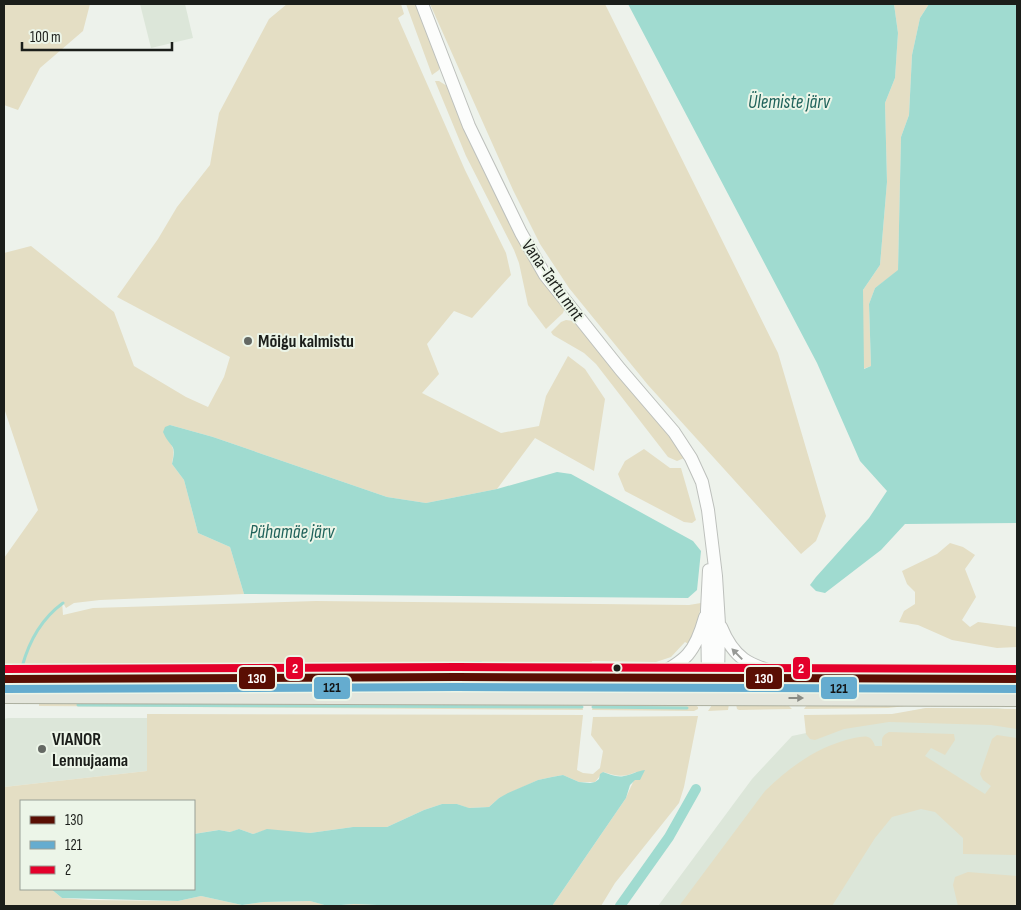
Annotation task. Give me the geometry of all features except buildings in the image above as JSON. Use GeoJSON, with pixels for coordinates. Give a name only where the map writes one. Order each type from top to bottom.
{"type":"FeatureCollection","features":[{"type":"Feature","properties":{"kind":"highway"},"geometry":{"type":"LineString","coordinates":[[4,679],[447,677],[1017,679]]}},
{"type":"Feature","properties":{"kind":"highway"},"geometry":{"type":"LineString","coordinates":[[4,695],[1017,698]]}},
{"type":"Feature","properties":{"kind":"street","name":"Vana-Tartu mnt"},"geometry":{"type":"LineString","coordinates":[[422,4],[469,126],[521,233],[545,275],[682,443],[702,482],[716,576],[719,624],[713,678]]}},
{"type":"Feature","properties":{"kind":"street","name":"Vana-Tartu mnt"},"geometry":{"type":"LineString","coordinates":[[711,536],[707,610],[713,678]]}},
{"type":"Feature","properties":{"kind":"street"},"geometry":{"type":"LineString","coordinates":[[652,678],[681,662],[689,653],[703,626],[707,610]]}},
{"type":"Feature","properties":{"kind":"street"},"geometry":{"type":"LineString","coordinates":[[719,624],[728,644],[743,660],[756,668],[797,679]]}},
{"type":"Feature","properties":{"kind":"street"},"geometry":{"type":"LineString","coordinates":[[712,697],[713,678]]}},
{"type":"Feature","properties":{"kind":"shaded area"},"geometry":{"type":"Polygon","coordinates":[[[4,4],[90,4],[83,31],[40,68],[18,110],[4,105],[4,4]]]}},
{"type":"Feature","properties":{"kind":"shaded area"},"geometry":{"type":"Polygon","coordinates":[[[140,4],[185,4],[193,38],[151,48],[140,4]]]}},
{"type":"Feature","properties":{"kind":"shaded area"},"geometry":{"type":"Polygon","coordinates":[[[287,4],[401,4],[404,14],[398,18],[465,170],[506,253],[511,275],[472,318],[454,311],[427,344],[439,374],[422,393],[501,433],[539,426],[546,396],[568,356],[585,369],[605,399],[594,471],[535,438],[497,489],[426,503],[387,497],[213,437],[170,425],[167,439],[173,450],[172,464],[184,480],[198,533],[230,547],[244,594],[100,600],[74,603],[66,608],[62,601],[63,615],[93,608],[316,601],[689,605],[701,603],[699,617],[690,645],[685,642],[671,657],[656,662],[592,661],[592,666],[268,671],[4,672],[4,558],[38,510],[4,408],[4,253],[31,246],[114,312],[134,366],[186,397],[208,407],[224,377],[230,357],[117,297],[158,239],[177,207],[210,165],[219,113],[269,19],[287,4]]]}},
{"type":"Feature","properties":{"kind":"shaded area"},"geometry":{"type":"Polygon","coordinates":[[[406,4],[415,4],[440,65],[439,70],[432,75],[406,4]]]}},
{"type":"Feature","properties":{"kind":"shaded area"},"geometry":{"type":"Polygon","coordinates":[[[430,4],[605,4],[778,353],[826,516],[816,541],[801,554],[648,385],[569,288],[540,244],[513,190],[430,4]]]}},
{"type":"Feature","properties":{"kind":"shaded area"},"geometry":{"type":"Polygon","coordinates":[[[894,4],[929,4],[920,18],[912,55],[909,115],[901,137],[898,271],[875,288],[869,304],[871,366],[863,369],[863,290],[880,265],[887,182],[885,103],[895,78],[898,33],[894,4]]]}},
{"type":"Feature","properties":{"kind":"shaded area"},"geometry":{"type":"Polygon","coordinates":[[[435,81],[439,81],[447,86],[479,160],[526,253],[564,310],[546,329],[528,305],[519,263],[514,250],[466,156],[435,81]]]}},
{"type":"Feature","properties":{"kind":"shaded area"},"geometry":{"type":"Polygon","coordinates":[[[566,320],[573,321],[668,433],[684,458],[677,461],[668,457],[596,364],[584,353],[553,335],[551,332],[561,322],[566,320]]]}},
{"type":"Feature","properties":{"kind":"shaded area"},"geometry":{"type":"Polygon","coordinates":[[[644,449],[670,468],[681,468],[696,520],[692,523],[684,522],[625,491],[618,474],[625,461],[644,449]]]}},
{"type":"Feature","properties":{"kind":"shaded area"},"geometry":{"type":"Polygon","coordinates":[[[950,543],[963,547],[975,555],[965,569],[976,597],[962,620],[970,627],[978,622],[1017,627],[1017,647],[997,648],[952,640],[918,625],[899,622],[904,611],[915,604],[915,592],[907,584],[902,571],[937,554],[950,543]]]}},
{"type":"Feature","properties":{"kind":"shaded area"},"geometry":{"type":"Polygon","coordinates":[[[737,685],[793,685],[792,691],[737,691],[737,685]]]}},
{"type":"Feature","properties":{"kind":"shaded area"},"geometry":{"type":"Polygon","coordinates":[[[802,685],[1017,685],[1017,691],[802,691],[802,685]]]}},
{"type":"Feature","properties":{"kind":"shaded area"},"geometry":{"type":"Polygon","coordinates":[[[39,703],[582,704],[583,710],[39,706],[39,703]]]}},
{"type":"Feature","properties":{"kind":"shaded area"},"geometry":{"type":"Polygon","coordinates":[[[729,704],[728,710],[708,711],[712,705],[729,704]]]}},
{"type":"Feature","properties":{"kind":"shaded area"},"geometry":{"type":"Polygon","coordinates":[[[736,704],[787,704],[792,709],[739,710],[736,704]]]}},
{"type":"Feature","properties":{"kind":"shaded area"},"geometry":{"type":"Polygon","coordinates":[[[593,705],[695,705],[698,709],[694,711],[592,710],[593,705]]]}},
{"type":"Feature","properties":{"kind":"shaded area"},"geometry":{"type":"Polygon","coordinates":[[[807,705],[915,705],[888,708],[804,709],[807,705]]]}},
{"type":"Feature","properties":{"kind":"shaded area"},"geometry":{"type":"Polygon","coordinates":[[[926,708],[998,708],[1017,711],[1017,906],[658,906],[752,779],[792,736],[926,708]]]}},
{"type":"Feature","properties":{"kind":"shaded area"},"geometry":{"type":"Polygon","coordinates":[[[926,708],[1017,709],[1017,729],[991,725],[889,722],[844,729],[815,740],[810,739],[806,734],[804,715],[892,714],[926,708]]]}},
{"type":"Feature","properties":{"kind":"shaded area"},"geometry":{"type":"Polygon","coordinates":[[[147,714],[583,715],[577,770],[593,774],[600,768],[603,751],[591,735],[593,717],[698,716],[679,803],[615,883],[601,906],[552,906],[626,798],[636,772],[620,776],[603,772],[595,782],[579,782],[563,775],[552,777],[538,780],[499,798],[489,807],[468,808],[457,804],[442,804],[387,827],[353,827],[310,833],[266,830],[253,834],[239,829],[231,832],[218,830],[195,834],[195,800],[20,800],[20,890],[52,890],[62,898],[89,900],[178,901],[201,896],[242,905],[264,902],[310,901],[329,906],[4,906],[4,787],[147,771],[147,714]]]}},
{"type":"Feature","properties":{"kind":"shaded area"},"geometry":{"type":"Polygon","coordinates":[[[147,718],[147,771],[4,787],[4,719],[147,718]]]}},
{"type":"Feature","properties":{"kind":"shaded area"},"geometry":{"type":"Polygon","coordinates":[[[889,732],[954,734],[955,740],[945,755],[931,748],[925,756],[985,794],[991,786],[983,780],[980,774],[992,739],[997,735],[1017,738],[1017,855],[963,854],[963,838],[935,812],[921,809],[892,817],[875,838],[832,906],[679,906],[765,791],[785,773],[806,758],[829,746],[858,737],[867,737],[872,739],[875,746],[882,746],[882,738],[889,732]]]}},
{"type":"Feature","properties":{"kind":"shaded area"},"geometry":{"type":"Polygon","coordinates":[[[968,872],[1017,876],[1017,906],[958,906],[953,885],[955,877],[968,872]]]}},
{"type":"Feature","properties":{"kind":"shaded area"},"geometry":{"type":"Polygon","coordinates":[[[354,904],[403,906],[329,906],[354,904]]]}},
{"type":"Feature","properties":{"kind":"water","name":"Ülemiste järv"},"geometry":{"type":"Polygon","coordinates":[[[628,4],[894,4],[898,33],[895,78],[885,103],[887,182],[880,265],[863,290],[864,369],[871,366],[869,304],[875,288],[898,270],[901,137],[909,115],[912,55],[920,18],[929,4],[1017,4],[1017,523],[905,524],[881,550],[825,593],[816,591],[810,585],[869,518],[887,491],[860,461],[817,363],[628,4]]]}},
{"type":"Feature","properties":{"kind":"water","name":"Pühamäe järv"},"geometry":{"type":"Polygon","coordinates":[[[170,425],[213,437],[387,497],[426,503],[497,489],[557,472],[571,474],[693,541],[701,551],[697,590],[688,598],[244,594],[230,547],[198,533],[184,480],[172,464],[174,452],[163,432],[165,427],[170,425]]]}},
{"type":"Feature","properties":{"kind":"water"},"geometry":{"type":"Polygon","coordinates":[[[645,770],[640,780],[635,780],[630,785],[626,798],[552,906],[400,906],[354,904],[328,906],[310,901],[264,902],[242,905],[201,896],[178,901],[62,898],[52,890],[195,890],[195,834],[219,830],[230,832],[239,829],[253,834],[267,829],[310,833],[353,827],[387,827],[442,804],[457,804],[469,808],[489,807],[508,793],[538,780],[563,775],[579,782],[590,783],[599,779],[600,774],[603,772],[621,776],[645,770]]]}},
{"type":"Feature","properties":{"kind":"waterway"},"geometry":{"type":"LineString","coordinates":[[22,667],[28,648],[42,623],[63,603]]}},
{"type":"Feature","properties":{"kind":"waterway"},"geometry":{"type":"LineString","coordinates":[[4,667],[301,667],[481,663]]}},
{"type":"Feature","properties":{"kind":"waterway"},"geometry":{"type":"LineString","coordinates":[[78,705],[582,707]]}},
{"type":"Feature","properties":{"kind":"waterway"},"geometry":{"type":"LineString","coordinates":[[593,707],[687,708]]}},
{"type":"Feature","properties":{"kind":"waterway"},"geometry":{"type":"LineString","coordinates":[[620,906],[669,837],[696,789]]}},
{"type":"Feature","properties":{"kind":"transit line","name":"2"},"geometry":{"type":"LineString","coordinates":[[4,669],[456,667],[1017,669]]}},
{"type":"Feature","properties":{"kind":"transit line","name":"130"},"geometry":{"type":"LineString","coordinates":[[4,679],[456,677],[1017,679]]}},
{"type":"Feature","properties":{"kind":"transit line","name":"121"},"geometry":{"type":"LineString","coordinates":[[4,689],[456,687],[1017,689]]}},
{"type":"Feature","properties":{"kind":"place","name":"Mõigu kalmistu"},"geometry":{"type":"Point","coordinates":[248,341]}},
{"type":"Feature","properties":{"kind":"place","name":"VIANOR Lennujaama"},"geometry":{"type":"Point","coordinates":[42,749]}}]}
